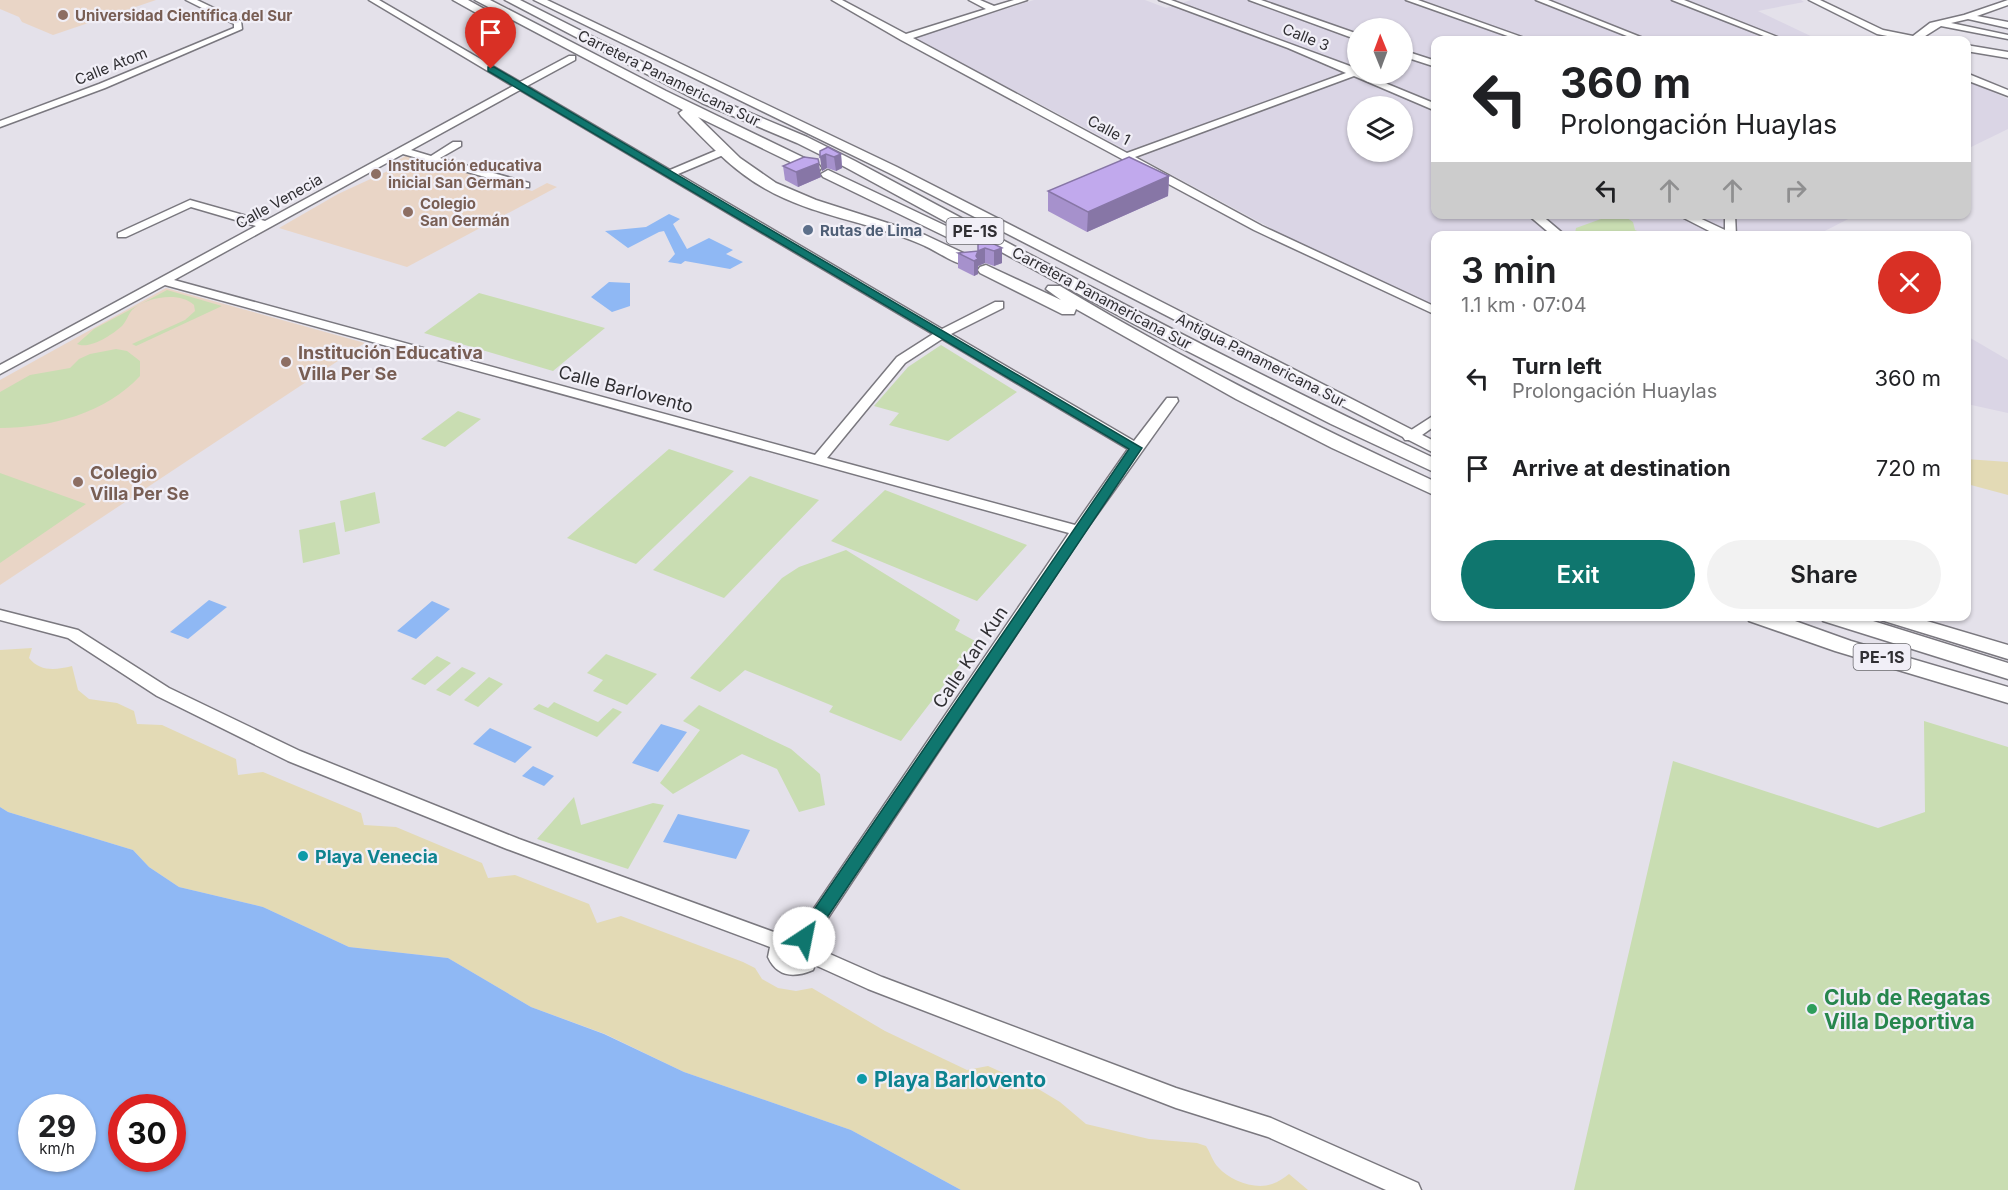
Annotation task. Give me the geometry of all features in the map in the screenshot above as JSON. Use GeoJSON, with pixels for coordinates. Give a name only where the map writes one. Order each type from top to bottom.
{"type":"FeatureCollection","features":[{"type":"Feature","properties":{"kind":"highway"},"geometry":{"type":"LineString","coordinates":[[459,0],[572,58],[667,97]]}},
{"type":"Feature","properties":{"kind":"highway","name":"Carretera Panamericana Sur"},"geometry":{"type":"LineString","coordinates":[[481,0],[667,97],[1023,269],[1119,329],[1315,434],[1431,488]]}},
{"type":"Feature","properties":{"kind":"highway","name":"Carretera Panamericana Sur"},"geometry":{"type":"LineString","coordinates":[[511,0],[707,100],[802,140],[850,164],[1140,320],[1337,420],[1431,465]]}},
{"type":"Feature","properties":{"kind":"highway","name":"Carretera Panamericana Sur"},"geometry":{"type":"LineString","coordinates":[[667,97],[724,151],[753,175],[772,186],[807,201],[912,235],[970,262]]}},
{"type":"Feature","properties":{"kind":"highway","name":"Carretera Panamericana Sur"},"geometry":{"type":"LineString","coordinates":[[986,270],[1055,304],[1119,329]]}},
{"type":"Feature","properties":{"kind":"highway","name":"PE-1S"},"geometry":{"type":"LineString","coordinates":[[1771,621],[1843,646],[2008,695]]}},
{"type":"Feature","properties":{"kind":"highway","name":"PE-1S"},"geometry":{"type":"LineString","coordinates":[[1847,621],[2008,671]]}},
{"type":"Feature","properties":{"kind":"main road","name":"Antigua Panamericana Sur"},"geometry":{"type":"LineString","coordinates":[[539,0],[893,170],[1431,446]]}},
{"type":"Feature","properties":{"kind":"main road"},"geometry":{"type":"LineString","coordinates":[[1904,621],[2008,652]]}},
{"type":"Feature","properties":{"kind":"street"},"geometry":{"type":"LineString","coordinates":[[194,2],[212,0]]}},
{"type":"Feature","properties":{"kind":"street"},"geometry":{"type":"LineString","coordinates":[[373,0],[1136,448]]}},
{"type":"Feature","properties":{"kind":"street","name":"Calle 1"},"geometry":{"type":"LineString","coordinates":[[836,0],[1258,228],[1431,310]]}},
{"type":"Feature","properties":{"kind":"street"},"geometry":{"type":"LineString","coordinates":[[973,0],[993,9]]}},
{"type":"Feature","properties":{"kind":"street"},"geometry":{"type":"LineString","coordinates":[[904,38],[1023,0]]}},
{"type":"Feature","properties":{"kind":"street"},"geometry":{"type":"LineString","coordinates":[[1253,0],[1347,33]]}},
{"type":"Feature","properties":{"kind":"street"},"geometry":{"type":"LineString","coordinates":[[1410,0],[1514,36]]}},
{"type":"Feature","properties":{"kind":"street"},"geometry":{"type":"LineString","coordinates":[[1540,0],[1634,36]]}},
{"type":"Feature","properties":{"kind":"street"},"geometry":{"type":"LineString","coordinates":[[1676,0],[1770,36]]}},
{"type":"Feature","properties":{"kind":"street"},"geometry":{"type":"LineString","coordinates":[[1813,0],[1880,32],[1898,36]]}},
{"type":"Feature","properties":{"kind":"street","name":"Calle 3"},"geometry":{"type":"LineString","coordinates":[[1170,1],[1347,68]]}},
{"type":"Feature","properties":{"kind":"street","name":"Calle Atom"},"geometry":{"type":"LineString","coordinates":[[0,124],[102,86],[238,29],[238,23],[194,2]]}},
{"type":"Feature","properties":{"kind":"street"},"geometry":{"type":"LineString","coordinates":[[1921,36],[1933,25],[1966,17],[2008,2]]}},
{"type":"Feature","properties":{"kind":"street"},"geometry":{"type":"LineString","coordinates":[[1997,7],[2008,9]]}},
{"type":"Feature","properties":{"kind":"street"},"geometry":{"type":"LineString","coordinates":[[1966,17],[2008,25]]}},
{"type":"Feature","properties":{"kind":"street"},"geometry":{"type":"LineString","coordinates":[[1939,24],[2008,35],[2005,55],[1971,49]]}},
{"type":"Feature","properties":{"kind":"street"},"geometry":{"type":"LineString","coordinates":[[1413,57],[1431,61]]}},
{"type":"Feature","properties":{"kind":"street","name":"Calle Venecia"},"geometry":{"type":"LineString","coordinates":[[0,370],[572,58]]}},
{"type":"Feature","properties":{"kind":"street"},"geometry":{"type":"LineString","coordinates":[[1127,157],[1347,75]]}},
{"type":"Feature","properties":{"kind":"street"},"geometry":{"type":"LineString","coordinates":[[1971,77],[2008,93]]}},
{"type":"Feature","properties":{"kind":"street","name":"Calle 3"},"geometry":{"type":"LineString","coordinates":[[1383,84],[1431,106]]}},
{"type":"Feature","properties":{"kind":"street"},"geometry":{"type":"LineString","coordinates":[[432,159],[457,144]]}},
{"type":"Feature","properties":{"kind":"street"},"geometry":{"type":"LineString","coordinates":[[403,150],[525,185]]}},
{"type":"Feature","properties":{"kind":"street"},"geometry":{"type":"LineString","coordinates":[[670,174],[724,151]]}},
{"type":"Feature","properties":{"kind":"street"},"geometry":{"type":"LineString","coordinates":[[122,235],[190,203],[266,225]]}},
{"type":"Feature","properties":{"kind":"street"},"geometry":{"type":"LineString","coordinates":[[1539,219],[1555,231]]}},
{"type":"Feature","properties":{"kind":"street"},"geometry":{"type":"LineString","coordinates":[[1692,219],[1719,231]]}},
{"type":"Feature","properties":{"kind":"street","name":"Calle Barlovento"},"geometry":{"type":"LineString","coordinates":[[165,281],[1078,531]]}},
{"type":"Feature","properties":{"kind":"street"},"geometry":{"type":"LineString","coordinates":[[818,460],[896,365],[942,334],[999,305]]}},
{"type":"Feature","properties":{"kind":"street","name":"Calle Kan Kun"},"geometry":{"type":"LineString","coordinates":[[809,946],[1078,531],[1172,401]]}},
{"type":"Feature","properties":{"kind":"street"},"geometry":{"type":"LineString","coordinates":[[1410,436],[1431,421]]}},
{"type":"Feature","properties":{"kind":"street"},"geometry":{"type":"LineString","coordinates":[[0,615],[73,634],[163,692],[294,756],[513,844],[782,943]]}},
{"type":"Feature","properties":{"kind":"street"},"geometry":{"type":"LineString","coordinates":[[809,946],[801,967],[783,966],[777,957],[782,943],[793,937],[875,982],[1176,1098],[1271,1128],[1410,1190]]}},
{"type":"Feature","properties":{"kind":"shaded area","name":"Universidad Científica del Sur"},"geometry":{"type":"Polygon","coordinates":[[[0,0],[156,0],[53,35],[22,22],[19,17],[0,9],[0,0]]]}},
{"type":"Feature","properties":{"kind":"shaded area"},"geometry":{"type":"Polygon","coordinates":[[[1034,0],[1145,0],[1166,8],[1191,0],[1801,0],[1804,2],[1758,11],[1811,36],[1431,36],[1431,219],[1848,219],[1825,231],[1431,231],[1431,307],[1302,245],[912,38],[1034,0]]]}},
{"type":"Feature","properties":{"kind":"shaded area"},"geometry":{"type":"Polygon","coordinates":[[[1971,82],[2008,99],[2008,129],[1971,147],[1971,82]]]}},
{"type":"Feature","properties":{"kind":"shaded area","name":"Colegio San Germán"},"geometry":{"type":"Polygon","coordinates":[[[409,154],[532,191],[547,183],[557,187],[407,267],[279,228],[338,194],[390,170],[393,163],[409,154]]]}},
{"type":"Feature","properties":{"kind":"shaded area","name":"Colegio Villa Per Se"},"geometry":{"type":"Polygon","coordinates":[[[166,288],[365,343],[0,585],[0,380],[166,288]]]}},
{"type":"Feature","properties":{"kind":"shaded area"},"geometry":{"type":"Polygon","coordinates":[[[1971,338],[2008,360],[2008,413],[1971,405],[1971,338]]]}},
{"type":"Feature","properties":{"kind":"green space"},"geometry":{"type":"Polygon","coordinates":[[[1601,219],[1628,219],[1633,222],[1637,231],[1575,231],[1576,228],[1601,219]]]}},
{"type":"Feature","properties":{"kind":"green space"},"geometry":{"type":"Polygon","coordinates":[[[167,290],[222,306],[136,346],[132,344],[185,320],[195,311],[194,305],[180,298],[154,299],[141,304],[167,290]]]}},
{"type":"Feature","properties":{"kind":"green space"},"geometry":{"type":"Polygon","coordinates":[[[479,293],[605,328],[553,371],[424,333],[479,293]]]}},
{"type":"Feature","properties":{"kind":"green space"},"geometry":{"type":"Polygon","coordinates":[[[136,306],[122,326],[107,337],[95,343],[77,344],[94,329],[136,306]]]}},
{"type":"Feature","properties":{"kind":"green space"},"geometry":{"type":"Polygon","coordinates":[[[941,345],[1017,392],[948,441],[889,425],[899,413],[874,406],[908,367],[941,345]]]}},
{"type":"Feature","properties":{"kind":"green space"},"geometry":{"type":"Polygon","coordinates":[[[116,349],[127,351],[140,361],[140,376],[111,400],[76,416],[57,421],[0,428],[0,392],[30,375],[70,368],[79,359],[90,354],[116,349]]]}},
{"type":"Feature","properties":{"kind":"green space"},"geometry":{"type":"Polygon","coordinates":[[[458,411],[481,419],[445,447],[421,439],[458,411]]]}},
{"type":"Feature","properties":{"kind":"green space"},"geometry":{"type":"Polygon","coordinates":[[[669,449],[734,471],[636,564],[567,538],[669,449]]]}},
{"type":"Feature","properties":{"kind":"green space"},"geometry":{"type":"Polygon","coordinates":[[[0,473],[86,504],[0,563],[0,473]]]}},
{"type":"Feature","properties":{"kind":"green space"},"geometry":{"type":"Polygon","coordinates":[[[750,476],[819,500],[724,598],[653,570],[750,476]]]}},
{"type":"Feature","properties":{"kind":"green space"},"geometry":{"type":"Polygon","coordinates":[[[885,490],[1027,545],[977,601],[831,541],[885,490]]]}},
{"type":"Feature","properties":{"kind":"green space"},"geometry":{"type":"Polygon","coordinates":[[[375,492],[380,523],[345,532],[340,501],[375,492]]]}},
{"type":"Feature","properties":{"kind":"green space"},"geometry":{"type":"Polygon","coordinates":[[[335,522],[340,554],[303,563],[299,530],[335,522]]]}},
{"type":"Feature","properties":{"kind":"green space"},"geometry":{"type":"Polygon","coordinates":[[[846,550],[960,620],[955,630],[977,642],[901,741],[829,712],[833,706],[745,670],[720,692],[690,678],[782,578],[799,567],[846,550]]]}},
{"type":"Feature","properties":{"kind":"green space"},"geometry":{"type":"Polygon","coordinates":[[[606,654],[657,674],[627,705],[593,691],[603,680],[587,673],[606,654]]]}},
{"type":"Feature","properties":{"kind":"green space"},"geometry":{"type":"Polygon","coordinates":[[[437,656],[451,663],[425,685],[411,679],[437,656]]]}},
{"type":"Feature","properties":{"kind":"green space"},"geometry":{"type":"Polygon","coordinates":[[[462,667],[476,673],[450,696],[436,690],[462,667]]]}},
{"type":"Feature","properties":{"kind":"green space"},"geometry":{"type":"Polygon","coordinates":[[[489,677],[503,684],[478,707],[464,700],[489,677]]]}},
{"type":"Feature","properties":{"kind":"green space"},"geometry":{"type":"Polygon","coordinates":[[[554,702],[598,722],[613,708],[622,712],[597,737],[533,709],[539,704],[548,708],[554,702]]]}},
{"type":"Feature","properties":{"kind":"green space"},"geometry":{"type":"Polygon","coordinates":[[[699,705],[791,749],[820,774],[825,805],[799,812],[777,769],[742,754],[673,794],[660,783],[700,730],[683,721],[699,705]]]}},
{"type":"Feature","properties":{"kind":"green space","name":"Club de Regatas Villa Deportiva"},"geometry":{"type":"Polygon","coordinates":[[[1924,721],[2008,747],[2008,1190],[1574,1190],[1673,761],[1878,828],[1925,812],[1924,721]]]}},
{"type":"Feature","properties":{"kind":"green space"},"geometry":{"type":"Polygon","coordinates":[[[574,797],[581,825],[653,803],[664,805],[628,869],[537,839],[574,797]]]}},
{"type":"Feature","properties":{"kind":"sand"},"geometry":{"type":"Polygon","coordinates":[[[1971,459],[2008,462],[2008,495],[1971,485],[1971,459]]]}},
{"type":"Feature","properties":{"kind":"sand","name":"Playa Venecia"},"geometry":{"type":"Polygon","coordinates":[[[32,648],[29,658],[38,666],[54,669],[72,666],[78,690],[89,699],[117,703],[134,711],[137,724],[162,725],[236,759],[238,775],[263,772],[361,813],[364,825],[396,827],[482,863],[488,878],[515,875],[589,904],[597,923],[621,916],[743,962],[755,968],[762,979],[778,988],[796,991],[812,988],[885,1031],[967,1070],[988,1066],[1035,1087],[1060,1102],[1086,1124],[1149,1139],[1197,1143],[1206,1146],[1223,1172],[1243,1183],[1265,1186],[1289,1174],[1308,1190],[961,1190],[851,1130],[684,1072],[605,1034],[531,1007],[448,958],[349,947],[263,907],[179,887],[149,867],[133,850],[8,812],[0,807],[0,650],[32,648]]]}},
{"type":"Feature","properties":{"kind":"water"},"geometry":{"type":"Polygon","coordinates":[[[669,214],[680,219],[673,224],[687,249],[709,238],[733,250],[726,254],[743,262],[730,269],[685,261],[681,264],[668,262],[675,254],[664,231],[628,248],[605,231],[646,227],[669,214]]]}},
{"type":"Feature","properties":{"kind":"water"},"geometry":{"type":"Polygon","coordinates":[[[609,282],[630,283],[630,306],[612,312],[591,297],[609,282]]]}},
{"type":"Feature","properties":{"kind":"water"},"geometry":{"type":"Polygon","coordinates":[[[209,600],[227,607],[188,639],[170,632],[209,600]]]}},
{"type":"Feature","properties":{"kind":"water"},"geometry":{"type":"Polygon","coordinates":[[[432,601],[450,609],[416,639],[397,631],[432,601]]]}},
{"type":"Feature","properties":{"kind":"water"},"geometry":{"type":"Polygon","coordinates":[[[661,724],[687,732],[658,772],[632,763],[661,724]]]}},
{"type":"Feature","properties":{"kind":"water"},"geometry":{"type":"Polygon","coordinates":[[[490,728],[532,747],[515,763],[473,744],[490,728]]]}},
{"type":"Feature","properties":{"kind":"water"},"geometry":{"type":"Polygon","coordinates":[[[533,766],[554,776],[544,786],[522,776],[533,766]]]}},
{"type":"Feature","properties":{"kind":"water"},"geometry":{"type":"Polygon","coordinates":[[[0,807],[8,812],[133,850],[149,867],[179,887],[263,907],[349,947],[448,958],[531,1007],[604,1034],[684,1072],[851,1130],[961,1190],[0,1190],[0,807]]]}},
{"type":"Feature","properties":{"kind":"water"},"geometry":{"type":"Polygon","coordinates":[[[678,814],[750,830],[736,859],[663,842],[678,814]]]}},
{"type":"Feature","properties":{"kind":"building"},"geometry":{"type":"Polygon","coordinates":[[[828,147],[841,154],[834,157],[826,154],[820,157],[820,151],[828,147]]]}},
{"type":"Feature","properties":{"kind":"building"},"geometry":{"type":"Polygon","coordinates":[[[804,157],[818,159],[819,163],[796,172],[783,166],[804,157]]]}},
{"type":"Feature","properties":{"kind":"building"},"geometry":{"type":"Polygon","coordinates":[[[1129,157],[1169,176],[1088,212],[1048,191],[1129,157]]]}},
{"type":"Feature","properties":{"kind":"building"},"geometry":{"type":"Polygon","coordinates":[[[986,240],[1002,248],[994,251],[985,248],[978,251],[978,243],[986,240]]]}},
{"type":"Feature","properties":{"kind":"building"},"geometry":{"type":"Polygon","coordinates":[[[978,251],[976,256],[978,259],[974,261],[958,253],[978,251]]]}},
{"type":"Feature","properties":{"kind":"place","name":"Universidad Científica del Sur"},"geometry":{"type":"Point","coordinates":[63,15]}},
{"type":"Feature","properties":{"kind":"place","name":"Institución educativa inicial San German"},"geometry":{"type":"Point","coordinates":[376,174]}},
{"type":"Feature","properties":{"kind":"place","name":"Colegio San Germán"},"geometry":{"type":"Point","coordinates":[408,212]}},
{"type":"Feature","properties":{"kind":"place","name":"Rutas de Lima"},"geometry":{"type":"Point","coordinates":[808,230]}},
{"type":"Feature","properties":{"kind":"place","name":"Institución Educativa Villa Per Se"},"geometry":{"type":"Point","coordinates":[286,362]}},
{"type":"Feature","properties":{"kind":"place","name":"Colegio Villa Per Se"},"geometry":{"type":"Point","coordinates":[78,482]}},
{"type":"Feature","properties":{"kind":"place","name":"Playa Venecia"},"geometry":{"type":"Point","coordinates":[303,856]}},
{"type":"Feature","properties":{"kind":"place","name":"Club de Regatas Villa Deportiva"},"geometry":{"type":"Point","coordinates":[1812,1009]}},
{"type":"Feature","properties":{"kind":"place","name":"Playa Barlovento"},"geometry":{"type":"Point","coordinates":[862,1079]}},
{"type":"Feature","properties":{"kind":"route"},"geometry":{"type":"LineString","coordinates":[[491,69],[1136,448],[804,938]]}}]}
